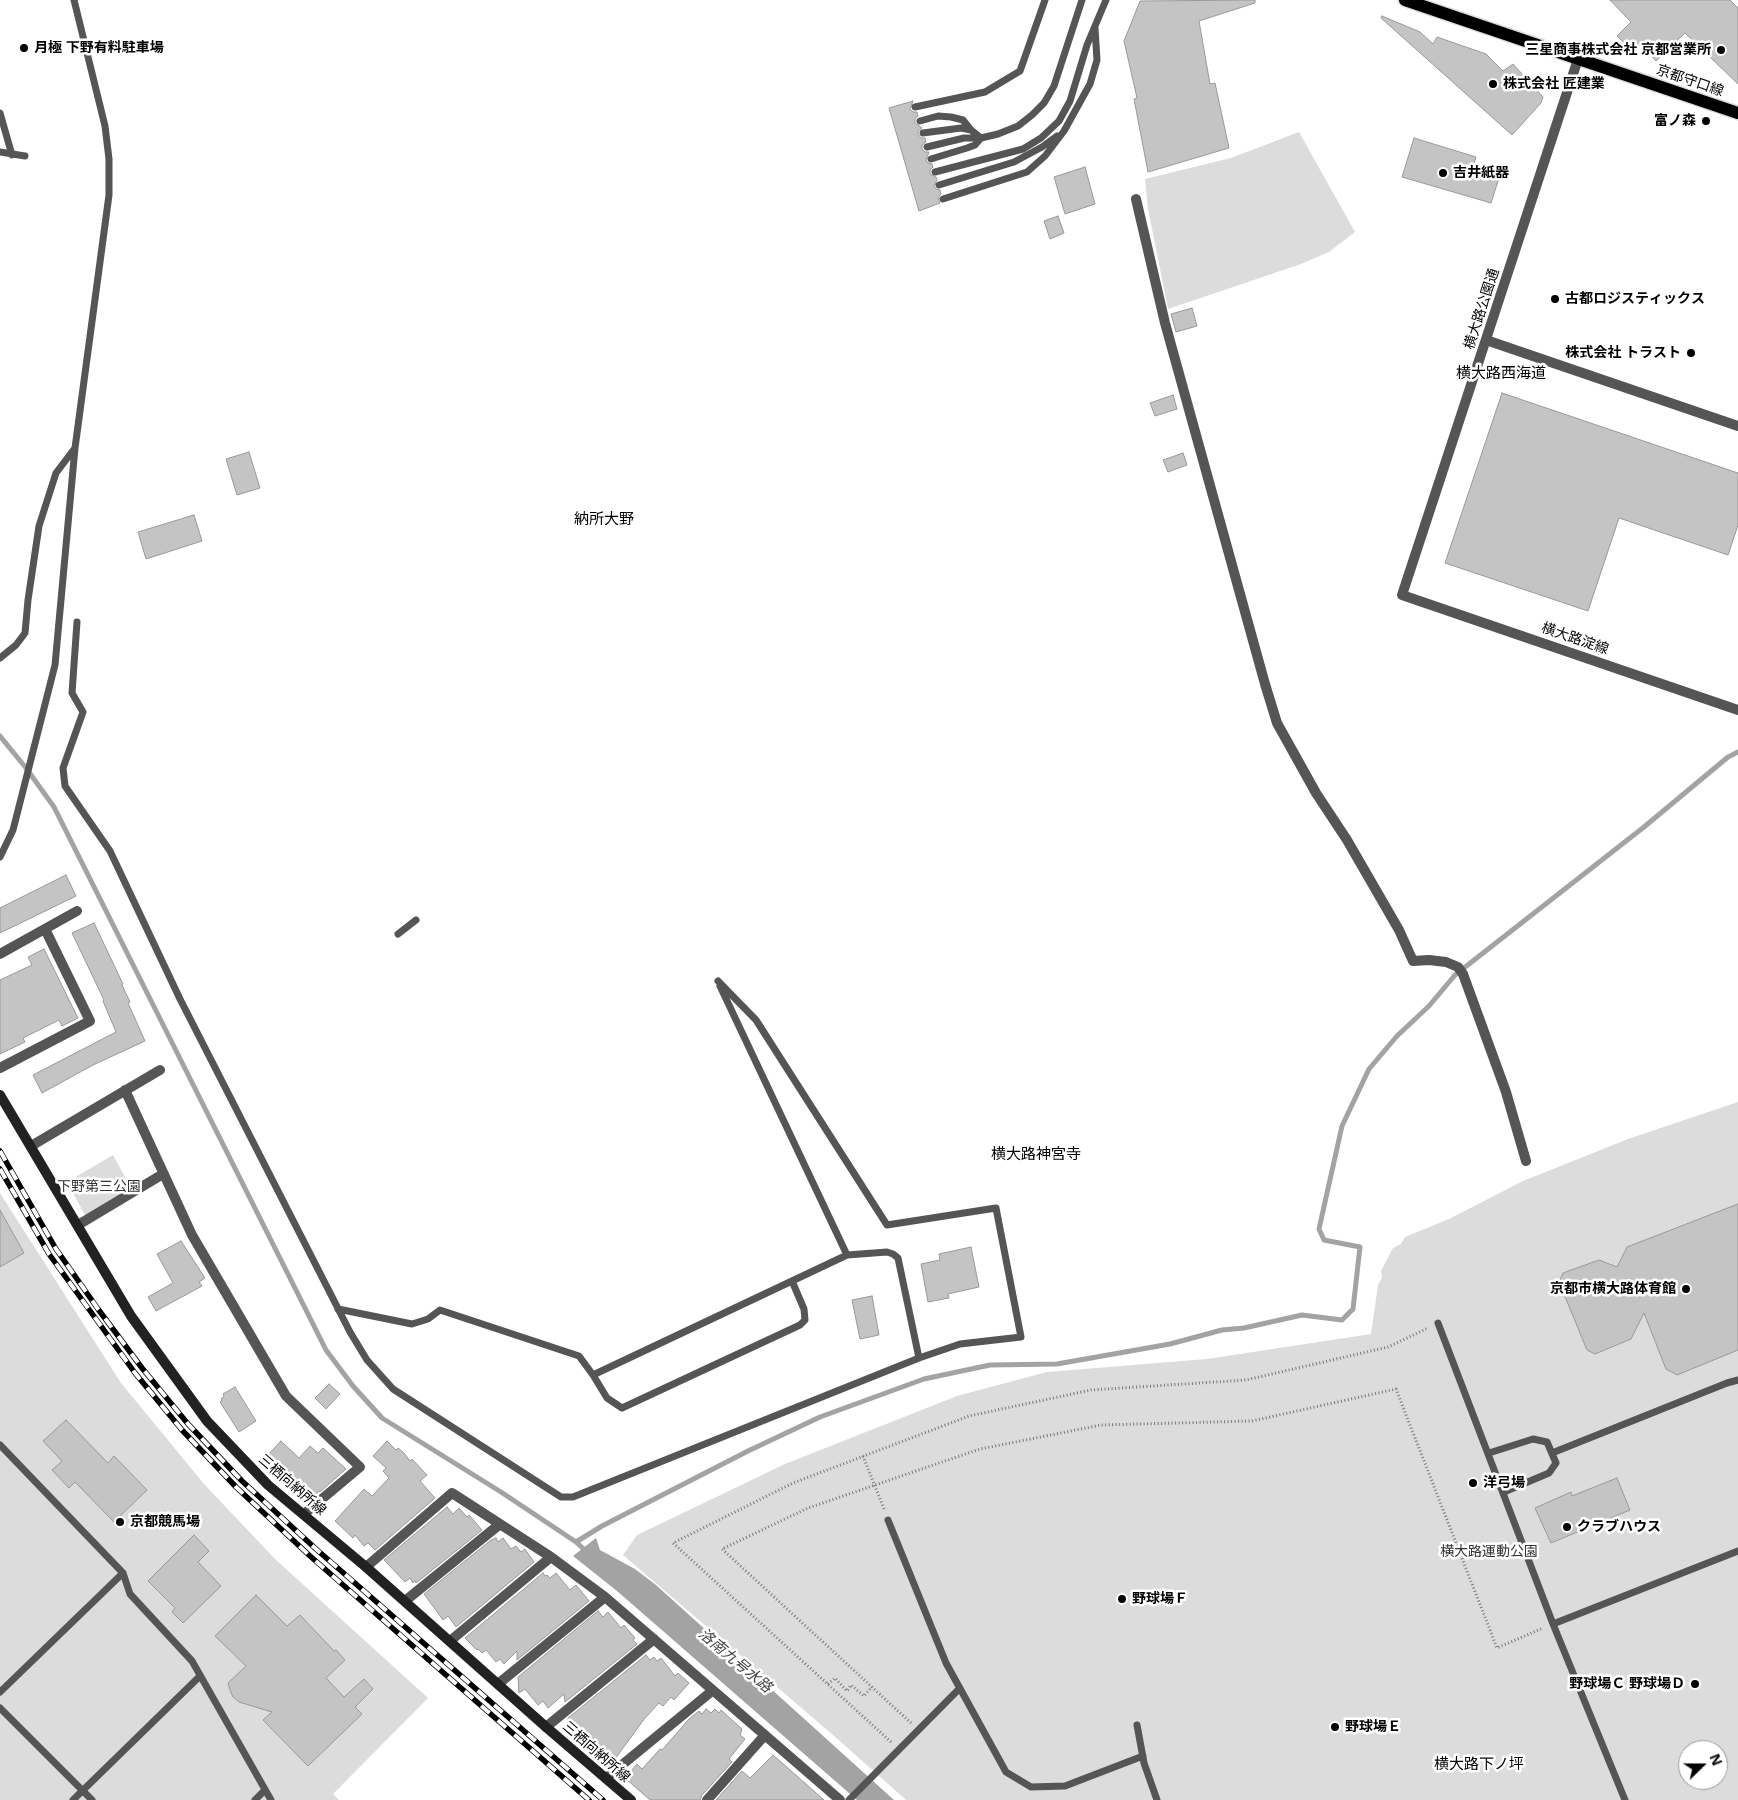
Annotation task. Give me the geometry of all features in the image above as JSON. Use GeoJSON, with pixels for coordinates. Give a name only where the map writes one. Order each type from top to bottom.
{"type":"FeatureCollection","features":[{"type":"Feature","properties":{"kind":"main road","name":"京都守口線"},"geometry":{"type":"LineString","coordinates":[[1405,0],[1738,114]]}},
{"type":"Feature","properties":{"kind":"main road","name":"三栖向納所線"},"geometry":{"type":"LineString","coordinates":[[0,1095],[131,1316],[207,1421],[268,1485],[366,1567],[631,1800]]}},
{"type":"Feature","properties":{"kind":"street","name":"横大路公園通"},"geometry":{"type":"LineString","coordinates":[[1402,595],[1578,59]]}},
{"type":"Feature","properties":{"kind":"street"},"geometry":{"type":"LineString","coordinates":[[1136,199],[1165,323],[1262,676],[1277,723],[1316,793],[1347,840],[1399,930],[1414,961],[1446,962],[1461,970],[1506,1092],[1526,1161]]}},
{"type":"Feature","properties":{"kind":"street"},"geometry":{"type":"LineString","coordinates":[[1486,340],[1738,426]]}},
{"type":"Feature","properties":{"kind":"street","name":"横大路淀線"},"geometry":{"type":"LineString","coordinates":[[1402,595],[1738,710]]}},
{"type":"Feature","properties":{"kind":"street"},"geometry":{"type":"LineString","coordinates":[[0,954],[77,912]]}},
{"type":"Feature","properties":{"kind":"street"},"geometry":{"type":"LineString","coordinates":[[0,1068],[90,1020],[45,929]]}},
{"type":"Feature","properties":{"kind":"street"},"geometry":{"type":"LineString","coordinates":[[30,1146],[160,1070]]}},
{"type":"Feature","properties":{"kind":"street"},"geometry":{"type":"LineString","coordinates":[[125,1090],[192,1235],[286,1396],[360,1466],[304,1514]]}},
{"type":"Feature","properties":{"kind":"street"},"geometry":{"type":"LineString","coordinates":[[78,1225],[163,1174]]}},
{"type":"Feature","properties":{"kind":"street"},"geometry":{"type":"LineString","coordinates":[[366,1567],[452,1493],[551,1557],[605,1597],[840,1800]]}},
{"type":"Feature","properties":{"kind":"street"},"geometry":{"type":"LineString","coordinates":[[405,1602],[500,1524]]}},
{"type":"Feature","properties":{"kind":"street"},"geometry":{"type":"LineString","coordinates":[[450,1641],[551,1557]]}},
{"type":"Feature","properties":{"kind":"street"},"geometry":{"type":"LineString","coordinates":[[498,1684],[605,1597]]}},
{"type":"Feature","properties":{"kind":"street"},"geometry":{"type":"LineString","coordinates":[[546,1727],[654,1639]]}},
{"type":"Feature","properties":{"kind":"street"},"geometry":{"type":"LineString","coordinates":[[606,1778],[712,1691]]}},
{"type":"Feature","properties":{"kind":"street"},"geometry":{"type":"LineString","coordinates":[[707,1800],[765,1735]]}},
{"type":"Feature","properties":{"kind":"lane"},"geometry":{"type":"LineString","coordinates":[[0,857],[13,830],[55,666],[75,448],[109,195],[109,158],[105,126],[74,0]]}},
{"type":"Feature","properties":{"kind":"lane"},"geometry":{"type":"LineString","coordinates":[[915,107],[985,92],[1020,71],[1045,0]]}},
{"type":"Feature","properties":{"kind":"lane"},"geometry":{"type":"LineString","coordinates":[[927,147],[964,138],[981,138],[1018,126],[1044,103],[1054,86],[1082,0]]}},
{"type":"Feature","properties":{"kind":"lane"},"geometry":{"type":"LineString","coordinates":[[934,172],[1023,149],[1041,138],[1059,121],[1070,102],[1087,44],[1106,0]]}},
{"type":"Feature","properties":{"kind":"lane"},"geometry":{"type":"LineString","coordinates":[[943,198],[1027,172],[1046,156],[1064,131],[1090,84],[1097,60],[1095,28]]}},
{"type":"Feature","properties":{"kind":"lane"},"geometry":{"type":"LineString","coordinates":[[0,113],[12,155]]}},
{"type":"Feature","properties":{"kind":"lane"},"geometry":{"type":"LineString","coordinates":[[920,121],[938,116],[963,120],[981,138]]}},
{"type":"Feature","properties":{"kind":"lane"},"geometry":{"type":"LineString","coordinates":[[923,133],[961,128],[971,130]]}},
{"type":"Feature","properties":{"kind":"lane"},"geometry":{"type":"LineString","coordinates":[[939,185],[1014,162],[1042,147],[1064,131]]}},
{"type":"Feature","properties":{"kind":"lane"},"geometry":{"type":"LineString","coordinates":[[931,159],[975,145],[981,138]]}},
{"type":"Feature","properties":{"kind":"lane"},"geometry":{"type":"LineString","coordinates":[[0,152],[25,156]]}},
{"type":"Feature","properties":{"kind":"lane"},"geometry":{"type":"LineString","coordinates":[[0,658],[16,645],[25,633],[39,526],[56,473],[75,448]]}},
{"type":"Feature","properties":{"kind":"lane"},"geometry":{"type":"LineString","coordinates":[[77,622],[72,693],[83,712],[63,768],[66,786],[110,851],[180,999],[350,1332],[368,1360],[393,1389],[561,1497],[573,1497],[919,1358],[960,1344],[1021,1337],[996,1208],[887,1225],[756,1020],[718,981],[847,1255]]}},
{"type":"Feature","properties":{"kind":"lane"},"geometry":{"type":"LineString","coordinates":[[398,934],[416,920]]}},
{"type":"Feature","properties":{"kind":"lane"},"geometry":{"type":"LineString","coordinates":[[593,1375],[847,1255],[887,1252],[898,1258],[919,1358]]}},
{"type":"Feature","properties":{"kind":"lane"},"geometry":{"type":"LineString","coordinates":[[338,1309],[412,1324],[428,1320],[440,1310],[579,1356],[607,1398],[622,1408],[800,1325],[805,1320],[804,1309],[792,1281]]}},
{"type":"Feature","properties":{"kind":"lane"},"geometry":{"type":"LineString","coordinates":[[1438,1323],[1553,1624],[1625,1800]]}},
{"type":"Feature","properties":{"kind":"lane"},"geometry":{"type":"LineString","coordinates":[[1552,1453],[1726,1383],[1738,1380]]}},
{"type":"Feature","properties":{"kind":"lane"},"geometry":{"type":"LineString","coordinates":[[1489,1453],[1533,1439],[1547,1442],[1556,1463],[1549,1473],[1504,1492]]}},
{"type":"Feature","properties":{"kind":"lane"},"geometry":{"type":"LineString","coordinates":[[0,1446],[123,1573],[130,1594],[192,1661],[271,1800]]}},
{"type":"Feature","properties":{"kind":"lane"},"geometry":{"type":"LineString","coordinates":[[888,1520],[946,1663],[1006,1772],[1031,1787],[1065,1786],[1143,1756]]}},
{"type":"Feature","properties":{"kind":"lane"},"geometry":{"type":"LineString","coordinates":[[1553,1624],[1738,1551]]}},
{"type":"Feature","properties":{"kind":"lane"},"geometry":{"type":"LineString","coordinates":[[0,1692],[123,1573]]}},
{"type":"Feature","properties":{"kind":"lane"},"geometry":{"type":"LineString","coordinates":[[73,1800],[200,1676]]}},
{"type":"Feature","properties":{"kind":"lane"},"geometry":{"type":"LineString","coordinates":[[851,1798],[960,1689]]}},
{"type":"Feature","properties":{"kind":"lane"},"geometry":{"type":"LineString","coordinates":[[0,1708],[92,1800]]}},
{"type":"Feature","properties":{"kind":"lane"},"geometry":{"type":"LineString","coordinates":[[1137,1725],[1143,1756],[1157,1800]]}},
{"type":"Feature","properties":{"kind":"lane"},"geometry":{"type":"LineString","coordinates":[[255,1800],[265,1790]]}},
{"type":"Feature","properties":{"kind":"path"},"geometry":{"type":"LineString","coordinates":[[899,1749],[673,1543],[793,1483],[969,1416],[1091,1390],[1246,1380],[1388,1348],[1438,1323]]}},
{"type":"Feature","properties":{"kind":"path"},"geometry":{"type":"LineString","coordinates":[[918,1730],[722,1549],[808,1508],[980,1450],[1101,1425],[1252,1421],[1396,1389],[1497,1648],[1553,1624]]}},
{"type":"Feature","properties":{"kind":"path"},"geometry":{"type":"LineString","coordinates":[[863,1456],[888,1520]]}},
{"type":"Feature","properties":{"kind":"path"},"geometry":{"type":"LineString","coordinates":[[828,1684],[835,1678],[847,1690],[851,1685],[864,1696],[872,1688]]}},
{"type":"Feature","properties":{"kind":"green space"},"geometry":{"type":"Polygon","coordinates":[[[1299,132],[1355,232],[1329,252],[1301,264],[1168,309],[1148,209],[1145,179],[1231,158],[1299,132]]]}},
{"type":"Feature","properties":{"kind":"green space","name":"横大路運動公園"},"geometry":{"type":"Polygon","coordinates":[[[1738,1102],[1738,1800],[906,1800],[623,1555],[637,1535],[785,1464],[957,1396],[1047,1372],[1207,1359],[1371,1334],[1378,1285],[1382,1278],[1381,1271],[1393,1248],[1401,1244],[1405,1237],[1449,1219],[1523,1181],[1628,1139],[1738,1102]]]}},
{"type":"Feature","properties":{"kind":"green space","name":"下野第三公園"},"geometry":{"type":"Polygon","coordinates":[[[113,1155],[132,1190],[86,1217],[67,1182],[113,1155]]]}},
{"type":"Feature","properties":{"kind":"green space","name":"京都競馬場"},"geometry":{"type":"Polygon","coordinates":[[[0,1193],[121,1383],[204,1484],[275,1559],[428,1698],[333,1794],[339,1800],[0,1800],[0,1193]]]}},
{"type":"Feature","properties":{"kind":"water","name":"洛南九号水路"},"geometry":{"type":"Polygon","coordinates":[[[596,1538],[600,1550],[635,1569],[656,1585],[894,1800],[857,1800],[617,1591],[573,1556],[596,1538]]]}},
{"type":"Feature","properties":{"kind":"building"},"geometry":{"type":"Polygon","coordinates":[[[1255,0],[1255,3],[1199,21],[1210,84],[1215,83],[1229,148],[1148,172],[1134,99],[1137,98],[1124,41],[1140,1],[1255,0]]]}},
{"type":"Feature","properties":{"kind":"building"},"geometry":{"type":"Polygon","coordinates":[[[1610,0],[1730,0],[1738,8],[1738,84],[1685,33],[1656,61],[1640,45],[1634,52],[1617,36],[1631,22],[1610,0]]]}},
{"type":"Feature","properties":{"kind":"building","name":"株式会社 匠建業"},"geometry":{"type":"Polygon","coordinates":[[[1382,16],[1420,32],[1433,44],[1437,37],[1486,54],[1503,71],[1513,64],[1543,97],[1541,103],[1512,135],[1381,18],[1382,16]]]}},
{"type":"Feature","properties":{"kind":"building"},"geometry":{"type":"Polygon","coordinates":[[[913,101],[910,109],[913,112],[917,112],[918,116],[915,119],[915,123],[922,128],[918,131],[918,134],[921,138],[925,138],[926,142],[922,145],[922,149],[925,152],[929,152],[926,160],[933,167],[930,170],[930,174],[936,177],[937,180],[934,186],[940,190],[941,194],[938,198],[940,203],[919,211],[889,108],[913,101]]]}},
{"type":"Feature","properties":{"kind":"building","name":"吉井紙器"},"geometry":{"type":"Polygon","coordinates":[[[1414,138],[1476,157],[1472,170],[1499,178],[1491,203],[1402,177],[1414,138]]]}},
{"type":"Feature","properties":{"kind":"building"},"geometry":{"type":"Polygon","coordinates":[[[1085,167],[1095,204],[1065,214],[1054,177],[1085,167]]]}},
{"type":"Feature","properties":{"kind":"building"},"geometry":{"type":"Polygon","coordinates":[[[1058,216],[1064,233],[1050,239],[1044,221],[1058,216]]]}},
{"type":"Feature","properties":{"kind":"building"},"geometry":{"type":"Polygon","coordinates":[[[1192,308],[1197,326],[1176,332],[1171,314],[1192,308]]]}},
{"type":"Feature","properties":{"kind":"building"},"geometry":{"type":"Polygon","coordinates":[[[1502,393],[1738,473],[1738,525],[1728,555],[1619,518],[1588,611],[1445,563],[1502,393]]]}},
{"type":"Feature","properties":{"kind":"building"},"geometry":{"type":"Polygon","coordinates":[[[1173,395],[1177,409],[1155,416],[1150,403],[1173,395]]]}},
{"type":"Feature","properties":{"kind":"building"},"geometry":{"type":"Polygon","coordinates":[[[249,452],[260,488],[237,495],[226,459],[249,452]]]}},
{"type":"Feature","properties":{"kind":"building"},"geometry":{"type":"Polygon","coordinates":[[[1183,453],[1187,465],[1168,472],[1163,460],[1183,453]]]}},
{"type":"Feature","properties":{"kind":"building"},"geometry":{"type":"Polygon","coordinates":[[[194,515],[202,541],[146,559],[138,532],[194,515]]]}},
{"type":"Feature","properties":{"kind":"building"},"geometry":{"type":"Polygon","coordinates":[[[66,875],[76,896],[0,933],[0,908],[66,875]]]}},
{"type":"Feature","properties":{"kind":"building"},"geometry":{"type":"Polygon","coordinates":[[[94,923],[123,984],[130,1002],[128,1003],[145,1041],[93,1065],[42,1093],[33,1075],[116,1032],[104,1000],[72,933],[94,923]]]}},
{"type":"Feature","properties":{"kind":"building"},"geometry":{"type":"Polygon","coordinates":[[[44,949],[78,1018],[62,1026],[59,1020],[23,1038],[25,1042],[0,1054],[0,980],[32,965],[28,957],[44,949]]]}},
{"type":"Feature","properties":{"kind":"building","name":"京都市横大路体育館"},"geometry":{"type":"Polygon","coordinates":[[[1738,1204],[1738,1350],[1677,1375],[1666,1369],[1644,1313],[1631,1339],[1595,1354],[1587,1350],[1559,1282],[1563,1273],[1599,1260],[1617,1267],[1627,1247],[1738,1204]]]}},
{"type":"Feature","properties":{"kind":"building"},"geometry":{"type":"Polygon","coordinates":[[[0,1210],[24,1253],[0,1267],[0,1210]]]}},
{"type":"Feature","properties":{"kind":"building"},"geometry":{"type":"Polygon","coordinates":[[[181,1241],[205,1278],[199,1282],[202,1286],[156,1311],[148,1297],[173,1283],[157,1254],[181,1241]]]}},
{"type":"Feature","properties":{"kind":"building"},"geometry":{"type":"Polygon","coordinates":[[[971,1247],[979,1287],[948,1294],[949,1298],[928,1302],[921,1264],[940,1260],[939,1254],[971,1247]]]}},
{"type":"Feature","properties":{"kind":"building"},"geometry":{"type":"Polygon","coordinates":[[[872,1296],[879,1335],[860,1339],[852,1300],[872,1296]]]}},
{"type":"Feature","properties":{"kind":"building"},"geometry":{"type":"Polygon","coordinates":[[[329,1384],[340,1394],[326,1409],[315,1398],[329,1384]]]}},
{"type":"Feature","properties":{"kind":"building"},"geometry":{"type":"Polygon","coordinates":[[[235,1387],[256,1421],[239,1432],[220,1402],[224,1396],[223,1394],[235,1387]]]}},
{"type":"Feature","properties":{"kind":"building"},"geometry":{"type":"Polygon","coordinates":[[[66,1420],[108,1463],[114,1456],[147,1490],[114,1522],[75,1482],[69,1488],[52,1470],[62,1461],[43,1441],[66,1420]]]}},
{"type":"Feature","properties":{"kind":"building"},"geometry":{"type":"Polygon","coordinates":[[[281,1441],[299,1458],[310,1446],[318,1453],[323,1448],[346,1469],[320,1492],[315,1495],[310,1490],[306,1494],[279,1469],[277,1471],[264,1459],[281,1441]]]}},
{"type":"Feature","properties":{"kind":"building"},"geometry":{"type":"Polygon","coordinates":[[[387,1441],[396,1450],[398,1448],[404,1453],[410,1461],[412,1459],[427,1475],[420,1481],[435,1498],[375,1550],[368,1543],[364,1546],[355,1535],[353,1538],[335,1521],[364,1489],[372,1496],[389,1478],[383,1471],[386,1468],[373,1456],[387,1441]]]}},
{"type":"Feature","properties":{"kind":"building","name":"クラブハウス"},"geometry":{"type":"Polygon","coordinates":[[[1617,1478],[1630,1510],[1551,1543],[1535,1508],[1571,1492],[1572,1496],[1617,1478]]]}},
{"type":"Feature","properties":{"kind":"building"},"geometry":{"type":"Polygon","coordinates":[[[447,1507],[453,1514],[459,1508],[467,1517],[469,1515],[482,1530],[416,1583],[415,1581],[413,1583],[410,1578],[405,1582],[384,1560],[447,1507]]]}},
{"type":"Feature","properties":{"kind":"building"},"geometry":{"type":"Polygon","coordinates":[[[194,1535],[209,1551],[198,1562],[221,1586],[183,1623],[172,1612],[175,1608],[148,1581],[194,1535]]]}},
{"type":"Feature","properties":{"kind":"building"},"geometry":{"type":"Polygon","coordinates":[[[496,1538],[498,1542],[503,1538],[511,1549],[516,1546],[521,1552],[525,1549],[534,1562],[456,1627],[448,1616],[443,1620],[424,1594],[496,1538]]]}},
{"type":"Feature","properties":{"kind":"building"},"geometry":{"type":"Polygon","coordinates":[[[543,1573],[550,1578],[556,1573],[570,1590],[576,1585],[589,1601],[517,1660],[517,1651],[504,1664],[500,1659],[496,1662],[486,1650],[482,1653],[477,1650],[465,1638],[543,1573]]]}},
{"type":"Feature","properties":{"kind":"building"},"geometry":{"type":"Polygon","coordinates":[[[256,1595],[287,1626],[300,1615],[345,1660],[326,1678],[344,1697],[364,1679],[373,1689],[355,1707],[362,1714],[308,1766],[263,1720],[272,1712],[239,1702],[233,1697],[230,1690],[228,1683],[246,1666],[215,1636],[256,1595]]]}},
{"type":"Feature","properties":{"kind":"building"},"geometry":{"type":"Polygon","coordinates":[[[598,1611],[603,1617],[608,1612],[621,1628],[624,1625],[635,1638],[633,1640],[637,1644],[565,1702],[564,1694],[548,1708],[543,1701],[538,1705],[525,1689],[519,1693],[518,1677],[598,1611]]]}},
{"type":"Feature","properties":{"kind":"building"},"geometry":{"type":"Polygon","coordinates":[[[646,1655],[650,1660],[654,1657],[657,1661],[661,1658],[675,1676],[678,1673],[689,1683],[674,1700],[671,1697],[663,1706],[659,1703],[645,1718],[615,1759],[607,1752],[601,1761],[570,1733],[568,1718],[646,1655]]]}},
{"type":"Feature","properties":{"kind":"building"},"geometry":{"type":"Polygon","coordinates":[[[706,1709],[711,1713],[715,1709],[719,1713],[721,1710],[742,1729],[740,1735],[745,1739],[729,1759],[732,1762],[702,1795],[700,1800],[650,1800],[625,1778],[637,1764],[642,1769],[660,1749],[662,1750],[689,1719],[699,1711],[702,1714],[706,1709]]]}},
{"type":"Feature","properties":{"kind":"building"},"geometry":{"type":"Polygon","coordinates":[[[773,1755],[824,1800],[716,1800],[742,1771],[750,1778],[773,1755]]]}},
{"type":"Feature","properties":{"kind":"waterway"},"geometry":{"type":"LineString","coordinates":[[0,736],[54,807],[326,1350],[353,1386],[382,1418],[501,1492],[576,1542],[587,1552]]}},
{"type":"Feature","properties":{"kind":"waterway"},"geometry":{"type":"LineString","coordinates":[[576,1542],[602,1526],[748,1451],[820,1417],[924,1379],[990,1365],[1057,1364],[1170,1344],[1222,1330],[1244,1328],[1302,1315],[1342,1320],[1353,1309],[1360,1247],[1324,1240],[1319,1229],[1342,1126],[1369,1069],[1397,1036],[1429,1006],[1455,975],[1644,827],[1728,757],[1738,752]]}},
{"type":"Feature","properties":{"kind":"railway"},"geometry":{"type":"LineString","coordinates":[[0,1151],[56,1249],[142,1368],[188,1424],[242,1481],[316,1549],[603,1800]]}},
{"type":"Feature","properties":{"kind":"railway"},"geometry":{"type":"LineString","coordinates":[[0,1169],[49,1254],[135,1373],[182,1430],[236,1487],[310,1556],[589,1800]]}},
{"type":"Feature","properties":{"kind":"place","name":"月極 下野有料駐車場"},"geometry":{"type":"Point","coordinates":[24,48]}},
{"type":"Feature","properties":{"kind":"place","name":"三星商事株式会社 京都営業所"},"geometry":{"type":"Point","coordinates":[1721,50]}},
{"type":"Feature","properties":{"kind":"place","name":"株式会社 匠建業"},"geometry":{"type":"Point","coordinates":[1493,84]}},
{"type":"Feature","properties":{"kind":"place","name":"富ノ森"},"geometry":{"type":"Point","coordinates":[1706,121]}},
{"type":"Feature","properties":{"kind":"place","name":"吉井紙器"},"geometry":{"type":"Point","coordinates":[1443,173]}},
{"type":"Feature","properties":{"kind":"place","name":"古都ロジスティックス"},"geometry":{"type":"Point","coordinates":[1555,299]}},
{"type":"Feature","properties":{"kind":"place","name":"株式会社 トラスト"},"geometry":{"type":"Point","coordinates":[1691,353]}},
{"type":"Feature","properties":{"kind":"place","name":"京都市横大路体育館"},"geometry":{"type":"Point","coordinates":[1686,1289]}},
{"type":"Feature","properties":{"kind":"place","name":"洋弓場"},"geometry":{"type":"Point","coordinates":[1473,1483]}},
{"type":"Feature","properties":{"kind":"place","name":"京都競馬場"},"geometry":{"type":"Point","coordinates":[120,1522]}},
{"type":"Feature","properties":{"kind":"place","name":"クラブハウス"},"geometry":{"type":"Point","coordinates":[1567,1527]}},
{"type":"Feature","properties":{"kind":"place","name":"野球場Ｆ"},"geometry":{"type":"Point","coordinates":[1122,1599]}},
{"type":"Feature","properties":{"kind":"place","name":"野球場Ｃ 野球場Ｄ"},"geometry":{"type":"Point","coordinates":[1695,1684]}},
{"type":"Feature","properties":{"kind":"place","name":"野球場Ｅ"},"geometry":{"type":"Point","coordinates":[1335,1727]}},
{"type":"Feature","properties":{"kind":"district","name":"横大路西海道"},"geometry":{"type":"Point","coordinates":[1501,374]}},
{"type":"Feature","properties":{"kind":"district","name":"納所大野"},"geometry":{"type":"Point","coordinates":[604,520]}},
{"type":"Feature","properties":{"kind":"district","name":"横大路神宮寺"},"geometry":{"type":"Point","coordinates":[1036,1155]}},
{"type":"Feature","properties":{"kind":"district","name":"横大路下ノ坪"},"geometry":{"type":"Point","coordinates":[1479,1765]}}]}
